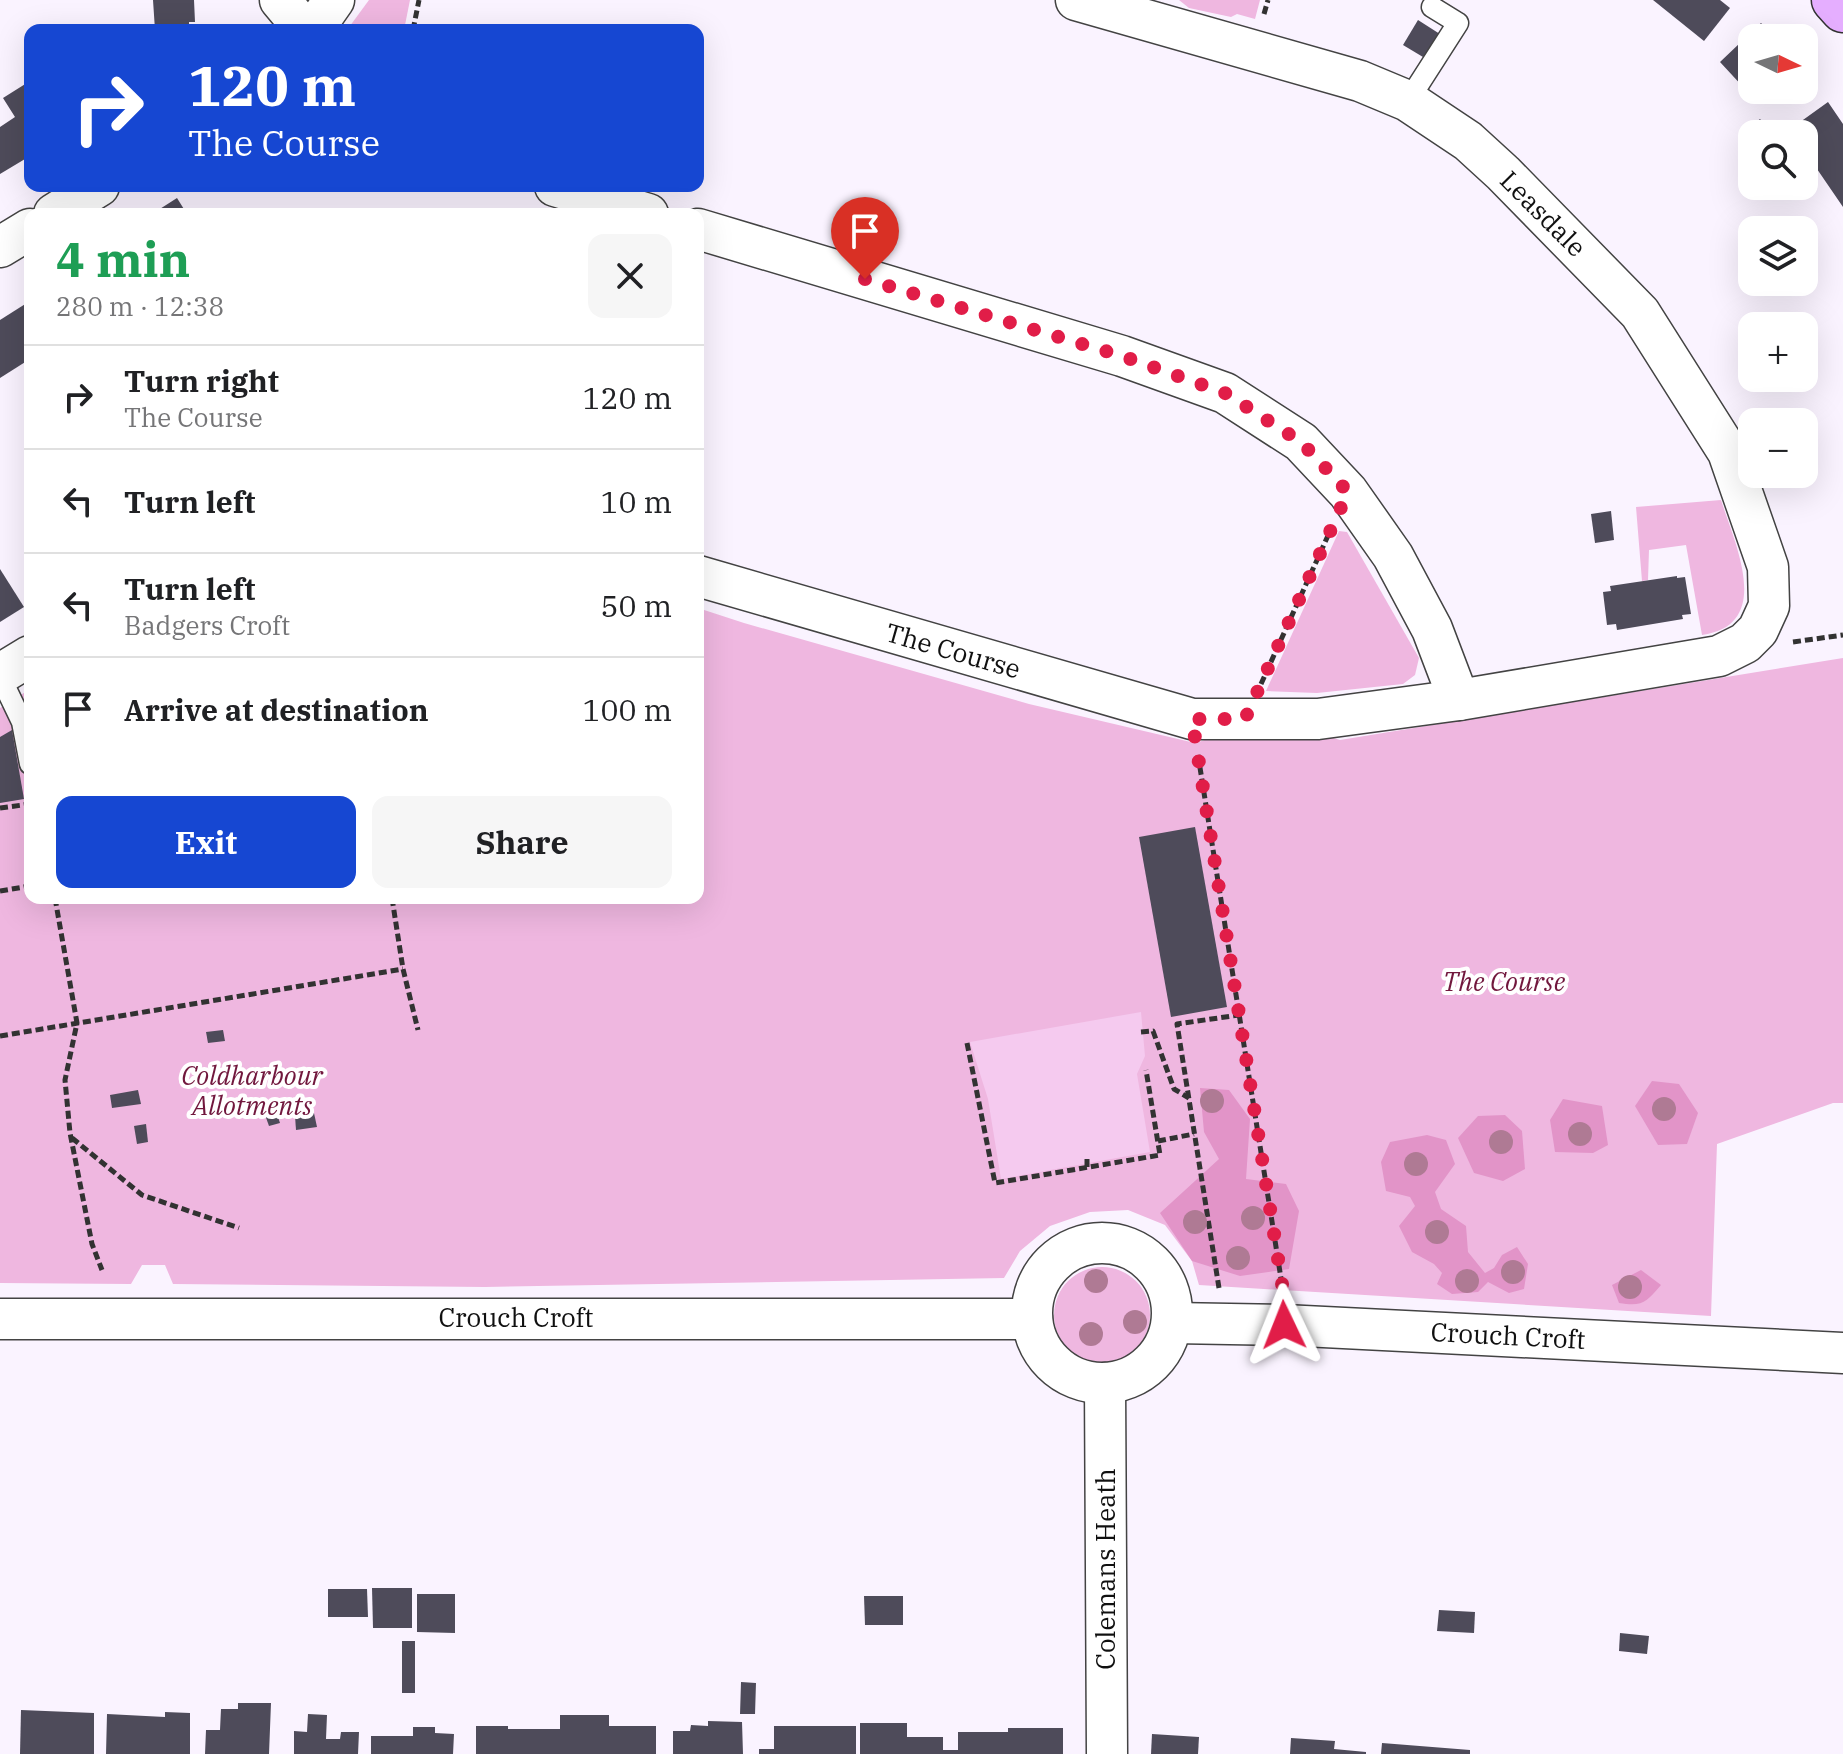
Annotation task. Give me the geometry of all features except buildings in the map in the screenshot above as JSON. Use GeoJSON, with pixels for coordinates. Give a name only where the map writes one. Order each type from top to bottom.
{"type":"FeatureCollection","features":[{"type":"Feature","properties":{"kind":"street"},"geometry":{"type":"LineString","coordinates":[[280,0],[300,24]]}},
{"type":"Feature","properties":{"kind":"street"},"geometry":{"type":"LineString","coordinates":[[317,24],[334,0]]}},
{"type":"Feature","properties":{"kind":"street","name":"Leasdale"},"geometry":{"type":"LineString","coordinates":[[1076,0],[1360,81],[1408,101],[1468,141],[1492,162],[1640,313],[1728,452],[1768,567],[1770,589],[1766,617],[1745,643],[1732,651]]}},
{"type":"Feature","properties":{"kind":"street"},"geometry":{"type":"LineString","coordinates":[[1834,0],[1843,10]]}},
{"type":"Feature","properties":{"kind":"street"},"geometry":{"type":"LineString","coordinates":[[64,208],[89,192]]}},
{"type":"Feature","properties":{"kind":"street"},"geometry":{"type":"LineString","coordinates":[[575,192],[628,208]]}},
{"type":"Feature","properties":{"kind":"street"},"geometry":{"type":"LineString","coordinates":[[704,231],[1122,356],[1225,393],[1301,442],[1348,492],[1393,556],[1426,617],[1459,700]]}},
{"type":"Feature","properties":{"kind":"street"},"geometry":{"type":"LineString","coordinates":[[0,247],[24,233]]}},
{"type":"Feature","properties":{"kind":"street","name":"The Course"},"geometry":{"type":"LineString","coordinates":[[704,578],[1192,719],[1318,719],[1459,700],[1719,656],[1732,651]]}},
{"type":"Feature","properties":{"kind":"street"},"geometry":{"type":"LineString","coordinates":[[0,675],[24,660]]}},
{"type":"Feature","properties":{"kind":"street"},"geometry":{"type":"LineString","coordinates":[[1109,1242],[1133,1249],[1153,1264],[1167,1284],[1174,1309],[1165,1347],[1150,1366],[1130,1379],[1105,1383],[1073,1378],[1052,1364],[1038,1345],[1032,1319],[1034,1294],[1044,1272],[1062,1255],[1085,1244],[1109,1242]]}},
{"type":"Feature","properties":{"kind":"street","name":"Crouch Croft"},"geometry":{"type":"LineString","coordinates":[[0,1319],[1032,1319]]}},
{"type":"Feature","properties":{"kind":"street","name":"Crouch Croft"},"geometry":{"type":"LineString","coordinates":[[1173,1323],[1284,1325],[1843,1353]]}},
{"type":"Feature","properties":{"kind":"street","name":"Colemans Heath"},"geometry":{"type":"LineString","coordinates":[[1105,1383],[1107,1754]]}},
{"type":"Feature","properties":{"kind":"lane"},"geometry":{"type":"LineString","coordinates":[[1408,101],[1458,23],[1432,7]]}},
{"type":"Feature","properties":{"kind":"lane"},"geometry":{"type":"LineString","coordinates":[[0,675],[24,732]]}},
{"type":"Feature","properties":{"kind":"path"},"geometry":{"type":"LineString","coordinates":[[414,24],[419,0]]}},
{"type":"Feature","properties":{"kind":"path"},"geometry":{"type":"LineString","coordinates":[[1245,719],[1348,492]]}},
{"type":"Feature","properties":{"kind":"path"},"geometry":{"type":"LineString","coordinates":[[1789,643],[1843,635]]}},
{"type":"Feature","properties":{"kind":"path"},"geometry":{"type":"LineString","coordinates":[[1192,719],[1283,1290],[1284,1325]]}},
{"type":"Feature","properties":{"kind":"path"},"geometry":{"type":"LineString","coordinates":[[0,808],[24,805]]}},
{"type":"Feature","properties":{"kind":"path"},"geometry":{"type":"LineString","coordinates":[[0,891],[24,887]]}},
{"type":"Feature","properties":{"kind":"path"},"geometry":{"type":"LineString","coordinates":[[56,904],[77,1023],[65,1080],[71,1138],[92,1244],[102,1270]]}},
{"type":"Feature","properties":{"kind":"path"},"geometry":{"type":"LineString","coordinates":[[393,904],[403,969],[418,1030]]}},
{"type":"Feature","properties":{"kind":"path"},"geometry":{"type":"LineString","coordinates":[[0,1036],[403,969]]}},
{"type":"Feature","properties":{"kind":"path"},"geometry":{"type":"LineString","coordinates":[[1224,1323],[1177,1024],[1239,1015]]}},
{"type":"Feature","properties":{"kind":"path"},"geometry":{"type":"LineString","coordinates":[[1141,1032],[1153,1031],[1174,1089],[1189,1098]]}},
{"type":"Feature","properties":{"kind":"path"},"geometry":{"type":"LineString","coordinates":[[967,1043],[995,1183],[1160,1155],[1146,1070]]}},
{"type":"Feature","properties":{"kind":"path"},"geometry":{"type":"LineString","coordinates":[[1158,1141],[1194,1134]]}},
{"type":"Feature","properties":{"kind":"path"},"geometry":{"type":"LineString","coordinates":[[71,1138],[142,1195],[239,1228]]}},
{"type":"Feature","properties":{"kind":"path"},"geometry":{"type":"LineString","coordinates":[[1087,1159],[1087,1167]]}},
{"type":"Feature","properties":{"kind":"green space"},"geometry":{"type":"Polygon","coordinates":[[[369,0],[410,0],[405,24],[351,24],[369,0]]]}},
{"type":"Feature","properties":{"kind":"green space"},"geometry":{"type":"Polygon","coordinates":[[[1179,0],[1260,0],[1255,19],[1189,8],[1179,0]]]}},
{"type":"Feature","properties":{"kind":"green space"},"geometry":{"type":"Polygon","coordinates":[[[1721,500],[1740,559],[1744,599],[1738,616],[1724,628],[1702,635],[1686,545],[1649,550],[1648,580],[1642,581],[1636,507],[1721,500]]]}},
{"type":"Feature","properties":{"kind":"green space"},"geometry":{"type":"Polygon","coordinates":[[[1339,531],[1347,532],[1419,658],[1415,675],[1403,684],[1317,693],[1266,691],[1339,531]]]}},
{"type":"Feature","properties":{"kind":"green space","name":"Coldharbour Allotments"},"geometry":{"type":"Polygon","coordinates":[[[704,610],[1029,704],[1195,743],[1272,719],[1340,740],[1843,658],[1843,1103],[1833,1103],[1717,1144],[1711,1316],[1199,1285],[1192,1261],[1165,1225],[1128,1210],[1090,1212],[1050,1226],[1020,1251],[1004,1278],[485,1287],[173,1284],[165,1265],[142,1265],[131,1284],[0,1283],[0,708],[24,693],[24,904],[704,904],[704,610]]]}},
{"type":"Feature","properties":{"kind":"green space"},"geometry":{"type":"Polygon","coordinates":[[[1102,1267],[1120,1271],[1136,1281],[1146,1297],[1150,1315],[1146,1333],[1136,1349],[1120,1359],[1102,1363],[1084,1359],[1068,1349],[1058,1333],[1054,1315],[1058,1297],[1068,1281],[1084,1271],[1102,1267]]]}},
{"type":"Feature","properties":{"kind":"shaded area"},"geometry":{"type":"Polygon","coordinates":[[[1141,1012],[1145,1056],[1137,1074],[1150,1152],[1001,1179],[988,1099],[970,1042],[1141,1012]]]}},
{"type":"Feature","properties":{"kind":"shaded area"},"geometry":{"type":"Polygon","coordinates":[[[1652,1081],[1679,1084],[1698,1113],[1687,1144],[1658,1145],[1635,1106],[1652,1081]]]}},
{"type":"Feature","properties":{"kind":"shaded area"},"geometry":{"type":"Polygon","coordinates":[[[1200,1088],[1229,1090],[1250,1119],[1246,1179],[1286,1184],[1299,1211],[1289,1269],[1240,1276],[1192,1261],[1160,1213],[1219,1159],[1204,1132],[1200,1088]]]}},
{"type":"Feature","properties":{"kind":"shaded area"},"geometry":{"type":"Polygon","coordinates":[[[1563,1099],[1602,1106],[1608,1145],[1593,1153],[1555,1152],[1550,1120],[1563,1099]]]}},
{"type":"Feature","properties":{"kind":"shaded area"},"geometry":{"type":"Polygon","coordinates":[[[1505,1115],[1522,1131],[1525,1169],[1503,1181],[1474,1173],[1458,1138],[1478,1116],[1505,1115]]]}},
{"type":"Feature","properties":{"kind":"shaded area"},"geometry":{"type":"Polygon","coordinates":[[[1427,1135],[1446,1140],[1455,1164],[1435,1192],[1441,1209],[1466,1226],[1468,1252],[1485,1273],[1494,1268],[1502,1255],[1517,1247],[1528,1264],[1524,1289],[1509,1293],[1488,1282],[1478,1292],[1452,1294],[1437,1284],[1442,1273],[1434,1264],[1412,1252],[1399,1226],[1415,1206],[1410,1197],[1386,1191],[1381,1162],[1390,1142],[1427,1135]]]}},
{"type":"Feature","properties":{"kind":"shaded area"},"geometry":{"type":"Polygon","coordinates":[[[1641,1270],[1661,1285],[1643,1302],[1619,1303],[1612,1285],[1641,1270]]]}},
{"type":"Feature","properties":{"kind":"route"},"geometry":{"type":"LineString","coordinates":[[865,279],[1122,356],[1225,393],[1301,442],[1348,492],[1245,719],[1192,719],[1283,1290],[1284,1325]]}}]}
